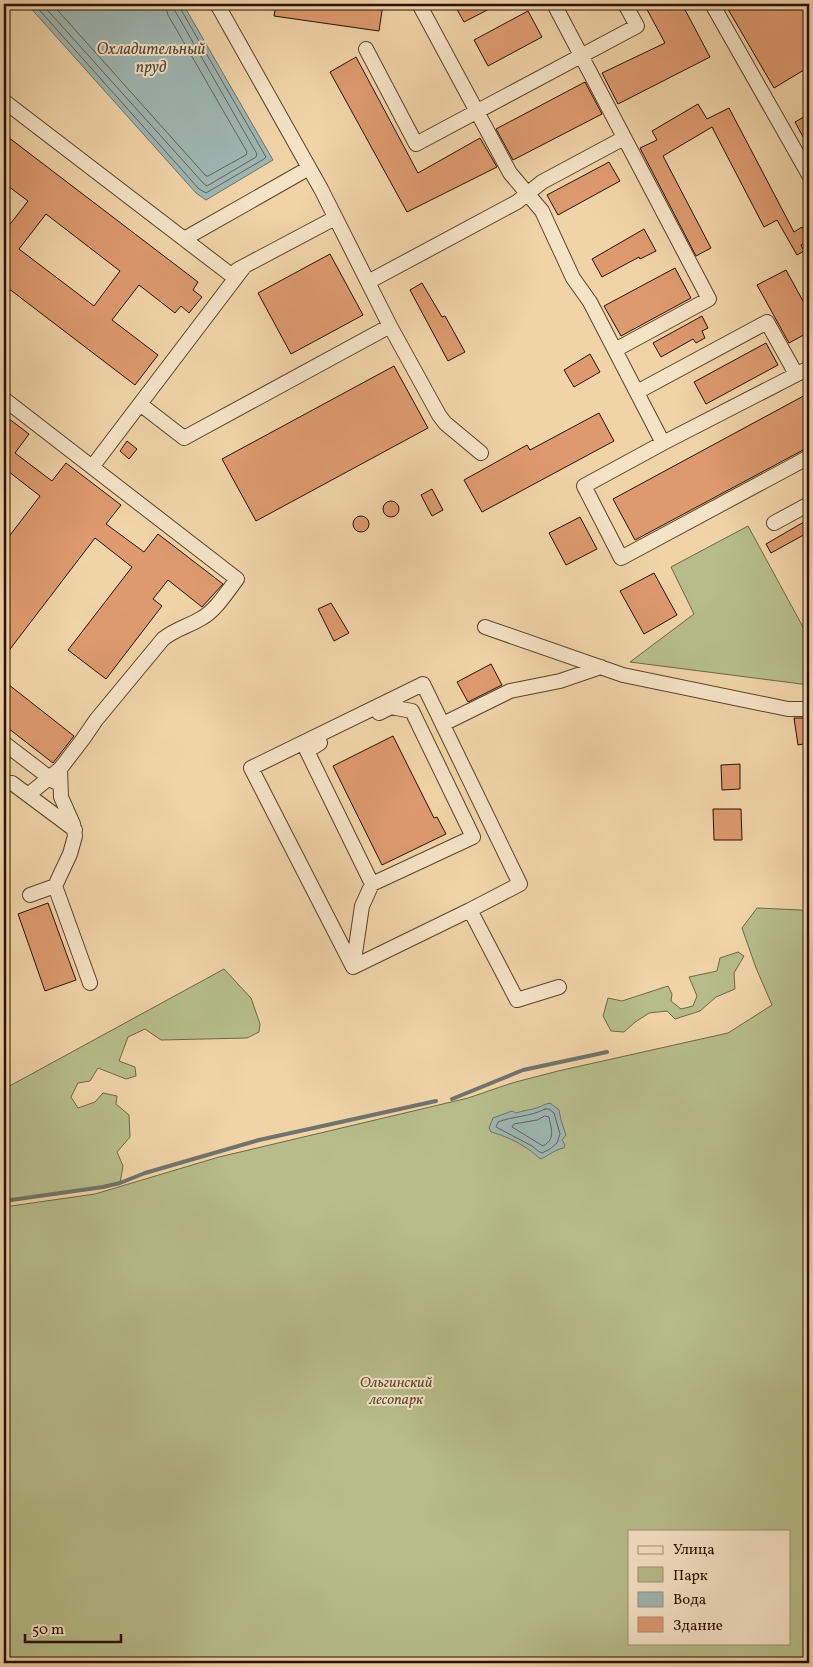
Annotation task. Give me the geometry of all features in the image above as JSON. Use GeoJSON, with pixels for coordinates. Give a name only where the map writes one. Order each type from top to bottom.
{"type":"FeatureCollection","features":[{"type":"Feature","properties":{"kind":"street"},"geometry":{"type":"LineString","coordinates":[[217,4],[309,168],[390,326],[445,424],[480,453]]}},
{"type":"Feature","properties":{"kind":"street"},"geometry":{"type":"LineString","coordinates":[[419,4],[510,173],[542,211],[573,278],[590,302],[663,443]]}},
{"type":"Feature","properties":{"kind":"street"},"geometry":{"type":"LineString","coordinates":[[554,4],[708,299],[615,350]]}},
{"type":"Feature","properties":{"kind":"street"},"geometry":{"type":"LineString","coordinates":[[366,49],[416,144],[637,26],[625,4]]}},
{"type":"Feature","properties":{"kind":"street"},"geometry":{"type":"LineString","coordinates":[[712,4],[809,175]]}},
{"type":"Feature","properties":{"kind":"street"},"geometry":{"type":"LineString","coordinates":[[4,101],[233,276]]}},
{"type":"Feature","properties":{"kind":"street"},"geometry":{"type":"LineString","coordinates":[[368,282],[517,202],[542,182],[624,138]]}},
{"type":"Feature","properties":{"kind":"street"},"geometry":{"type":"LineString","coordinates":[[184,239],[309,168]]}},
{"type":"Feature","properties":{"kind":"street"},"geometry":{"type":"LineString","coordinates":[[92,467],[233,276],[244,267],[335,218]]}},
{"type":"Feature","properties":{"kind":"street"},"geometry":{"type":"LineString","coordinates":[[636,392],[767,322],[796,374]]}},
{"type":"Feature","properties":{"kind":"street"},"geometry":{"type":"LineString","coordinates":[[140,404],[184,438],[390,326]]}},
{"type":"Feature","properties":{"kind":"street"},"geometry":{"type":"LineString","coordinates":[[809,368],[584,486],[621,558],[809,457]]}},
{"type":"Feature","properties":{"kind":"street"},"geometry":{"type":"LineString","coordinates":[[4,399],[237,579],[202,618],[168,634],[156,645],[96,720],[56,778],[28,795]]}},
{"type":"Feature","properties":{"kind":"street"},"geometry":{"type":"LineString","coordinates":[[774,523],[809,504]]}},
{"type":"Feature","properties":{"kind":"street"},"geometry":{"type":"LineString","coordinates":[[485,627],[623,675],[788,709],[809,710]]}},
{"type":"Feature","properties":{"kind":"street"},"geometry":{"type":"LineString","coordinates":[[443,724],[510,691],[560,681],[600,667]]}},
{"type":"Feature","properties":{"kind":"street"},"geometry":{"type":"LineString","coordinates":[[423,684],[520,884],[353,967],[252,768],[423,684]]}},
{"type":"Feature","properties":{"kind":"street"},"geometry":{"type":"LineString","coordinates":[[353,967],[362,906],[372,884],[473,837],[412,710],[391,707],[307,751],[372,884]]}},
{"type":"Feature","properties":{"kind":"street"},"geometry":{"type":"LineString","coordinates":[[4,743],[56,778],[60,797],[75,830],[74,844],[55,886],[90,983]]}},
{"type":"Feature","properties":{"kind":"street"},"geometry":{"type":"LineString","coordinates":[[4,784],[12,783],[75,830]]}},
{"type":"Feature","properties":{"kind":"street"},"geometry":{"type":"LineString","coordinates":[[30,895],[55,886]]}},
{"type":"Feature","properties":{"kind":"street"},"geometry":{"type":"LineString","coordinates":[[470,910],[517,1000],[559,987]]}},
{"type":"Feature","properties":{"kind":"green space"},"geometry":{"type":"Polygon","coordinates":[[[748,526],[809,638],[809,685],[630,662],[694,614],[671,567],[748,526]]]}},
{"type":"Feature","properties":{"kind":"green space","name":"Ольгинский лесопарк"},"geometry":{"type":"Polygon","coordinates":[[[757,908],[801,910],[809,913],[809,1663],[4,1663],[4,1207],[95,1194],[219,1157],[468,1098],[512,1083],[558,1071],[728,1033],[772,1005],[742,928],[757,908]]]}},
{"type":"Feature","properties":{"kind":"green space"},"geometry":{"type":"Polygon","coordinates":[[[738,952],[744,956],[734,973],[735,989],[716,997],[700,1011],[675,1019],[667,1011],[649,1013],[624,1032],[611,1031],[603,1016],[608,998],[622,1001],[668,986],[672,994],[671,1001],[681,1009],[693,1006],[697,996],[689,977],[717,971],[720,958],[738,952]]]}},
{"type":"Feature","properties":{"kind":"green space"},"geometry":{"type":"Polygon","coordinates":[[[224,969],[251,998],[260,1024],[259,1032],[247,1038],[161,1040],[145,1029],[128,1037],[119,1061],[135,1067],[136,1076],[126,1079],[98,1068],[90,1081],[78,1083],[71,1097],[78,1108],[95,1102],[103,1093],[117,1096],[116,1104],[129,1115],[130,1137],[117,1152],[123,1166],[120,1183],[4,1201],[4,1089],[224,969]]]}},
{"type":"Feature","properties":{"kind":"water","name":"Охладительный пруд"},"geometry":{"type":"Polygon","coordinates":[[[27,4],[183,4],[273,160],[206,200],[196,193],[27,4]]]}},
{"type":"Feature","properties":{"kind":"water"},"geometry":{"type":"Polygon","coordinates":[[[550,1103],[559,1110],[566,1135],[562,1140],[565,1145],[564,1148],[541,1159],[520,1144],[491,1132],[489,1128],[493,1118],[512,1111],[516,1113],[550,1103]]]}},
{"type":"Feature","properties":{"kind":"building"},"geometry":{"type":"Polygon","coordinates":[[[276,4],[383,4],[379,31],[274,16],[276,4]]]}},
{"type":"Feature","properties":{"kind":"building"},"geometry":{"type":"Polygon","coordinates":[[[454,4],[499,4],[464,22],[454,4]]]}},
{"type":"Feature","properties":{"kind":"building"},"geometry":{"type":"Polygon","coordinates":[[[644,4],[682,4],[710,57],[618,104],[602,73],[665,43],[644,4]]]}},
{"type":"Feature","properties":{"kind":"building"},"geometry":{"type":"Polygon","coordinates":[[[725,4],[809,4],[809,67],[774,88],[725,4]]]}},
{"type":"Feature","properties":{"kind":"building"},"geometry":{"type":"Polygon","coordinates":[[[528,11],[542,37],[488,66],[474,40],[528,11]]]}},
{"type":"Feature","properties":{"kind":"building"},"geometry":{"type":"Polygon","coordinates":[[[356,57],[418,173],[480,138],[497,167],[407,212],[330,72],[356,57]]]}},
{"type":"Feature","properties":{"kind":"building"},"geometry":{"type":"Polygon","coordinates":[[[585,82],[602,114],[513,160],[496,129],[585,82]]]}},
{"type":"Feature","properties":{"kind":"building"},"geometry":{"type":"Polygon","coordinates":[[[698,104],[707,119],[729,108],[794,232],[802,227],[809,240],[801,245],[804,251],[797,255],[777,220],[764,227],[712,127],[663,156],[711,248],[696,256],[640,148],[657,140],[652,131],[698,104]]]}},
{"type":"Feature","properties":{"kind":"building"},"geometry":{"type":"Polygon","coordinates":[[[809,114],[809,148],[795,122],[809,114]]]}},
{"type":"Feature","properties":{"kind":"building"},"geometry":{"type":"Polygon","coordinates":[[[4,134],[198,282],[193,290],[202,297],[189,313],[181,306],[175,313],[139,285],[112,320],[158,355],[135,385],[4,285],[4,232],[28,201],[4,183],[4,134]],[[46,214],[19,249],[94,306],[120,271],[46,214]]]}},
{"type":"Feature","properties":{"kind":"building"},"geometry":{"type":"Polygon","coordinates":[[[609,162],[620,181],[558,215],[547,195],[609,162]]]}},
{"type":"Feature","properties":{"kind":"building"},"geometry":{"type":"Polygon","coordinates":[[[644,229],[656,251],[640,259],[639,257],[602,277],[592,259],[644,229]]]}},
{"type":"Feature","properties":{"kind":"building"},"geometry":{"type":"Polygon","coordinates":[[[330,254],[363,315],[291,354],[258,293],[330,254]]]}},
{"type":"Feature","properties":{"kind":"building"},"geometry":{"type":"Polygon","coordinates":[[[675,268],[691,298],[621,336],[604,306],[675,268]]]}},
{"type":"Feature","properties":{"kind":"building"},"geometry":{"type":"Polygon","coordinates":[[[786,270],[803,301],[809,298],[809,332],[789,343],[757,285],[786,270]]]}},
{"type":"Feature","properties":{"kind":"building"},"geometry":{"type":"Polygon","coordinates":[[[422,283],[442,317],[445,316],[465,352],[448,361],[410,290],[422,283]]]}},
{"type":"Feature","properties":{"kind":"building"},"geometry":{"type":"Polygon","coordinates":[[[702,316],[708,328],[702,331],[705,338],[696,343],[693,339],[661,357],[653,343],[702,316]]]}},
{"type":"Feature","properties":{"kind":"building"},"geometry":{"type":"Polygon","coordinates":[[[766,343],[778,365],[706,404],[694,382],[766,343]]]}},
{"type":"Feature","properties":{"kind":"building"},"geometry":{"type":"Polygon","coordinates":[[[590,354],[600,372],[574,387],[564,370],[590,354]]]}},
{"type":"Feature","properties":{"kind":"building"},"geometry":{"type":"Polygon","coordinates":[[[394,366],[428,428],[256,521],[222,459],[394,366]]]}},
{"type":"Feature","properties":{"kind":"building"},"geometry":{"type":"Polygon","coordinates":[[[809,393],[809,448],[635,540],[613,499],[809,393]]]}},
{"type":"Feature","properties":{"kind":"building"},"geometry":{"type":"Polygon","coordinates":[[[599,413],[614,441],[482,512],[464,480],[527,445],[530,450],[599,413]]]}},
{"type":"Feature","properties":{"kind":"building"},"geometry":{"type":"Polygon","coordinates":[[[4,415],[29,434],[15,453],[52,481],[66,463],[121,505],[106,524],[144,552],[158,534],[223,584],[202,607],[168,580],[153,599],[162,606],[106,679],[68,650],[132,567],[95,538],[4,657],[4,543],[40,496],[4,468],[4,415]]]}},
{"type":"Feature","properties":{"kind":"building"},"geometry":{"type":"Polygon","coordinates":[[[127,441],[137,449],[129,459],[120,451],[127,441]]]}},
{"type":"Feature","properties":{"kind":"building"},"geometry":{"type":"Polygon","coordinates":[[[432,489],[443,510],[432,516],[421,495],[432,489]]]}},
{"type":"Feature","properties":{"kind":"building"},"geometry":{"type":"Polygon","coordinates":[[[388,501],[394,501],[399,506],[397,515],[388,517],[383,512],[383,506],[388,501]]]}},
{"type":"Feature","properties":{"kind":"building"},"geometry":{"type":"Polygon","coordinates":[[[361,516],[367,518],[369,524],[367,530],[361,532],[355,530],[353,524],[355,518],[361,516]]]}},
{"type":"Feature","properties":{"kind":"building"},"geometry":{"type":"Polygon","coordinates":[[[580,517],[597,549],[566,565],[549,533],[580,517]]]}},
{"type":"Feature","properties":{"kind":"building"},"geometry":{"type":"Polygon","coordinates":[[[809,519],[809,532],[771,553],[766,544],[809,519]]]}},
{"type":"Feature","properties":{"kind":"building"},"geometry":{"type":"Polygon","coordinates":[[[654,573],[677,615],[644,634],[620,591],[654,573]]]}},
{"type":"Feature","properties":{"kind":"building"},"geometry":{"type":"Polygon","coordinates":[[[331,603],[349,633],[334,641],[318,609],[331,603]]]}},
{"type":"Feature","properties":{"kind":"building"},"geometry":{"type":"Polygon","coordinates":[[[491,664],[502,685],[468,702],[457,682],[491,664]]]}},
{"type":"Feature","properties":{"kind":"building"},"geometry":{"type":"Polygon","coordinates":[[[4,681],[74,736],[53,763],[4,725],[4,681]]]}},
{"type":"Feature","properties":{"kind":"building"},"geometry":{"type":"Polygon","coordinates":[[[794,718],[809,718],[809,743],[798,745],[794,718]]]}},
{"type":"Feature","properties":{"kind":"building"},"geometry":{"type":"Polygon","coordinates":[[[393,736],[434,818],[437,817],[446,834],[382,865],[333,766],[393,736]]]}},
{"type":"Feature","properties":{"kind":"building"},"geometry":{"type":"Polygon","coordinates":[[[740,764],[740,789],[722,790],[721,765],[740,764]]]}},
{"type":"Feature","properties":{"kind":"building"},"geometry":{"type":"Polygon","coordinates":[[[713,809],[741,809],[742,840],[714,840],[713,809]]]}},
{"type":"Feature","properties":{"kind":"building"},"geometry":{"type":"Polygon","coordinates":[[[48,903],[76,980],[45,991],[18,914],[48,903]]]}},
{"type":"Feature","properties":{"kind":"waterway"},"geometry":{"type":"LineString","coordinates":[[452,1099],[523,1070],[607,1052]]}},
{"type":"Feature","properties":{"kind":"waterway"},"geometry":{"type":"LineString","coordinates":[[4,1201],[103,1187],[259,1140],[436,1101]]}}]}
